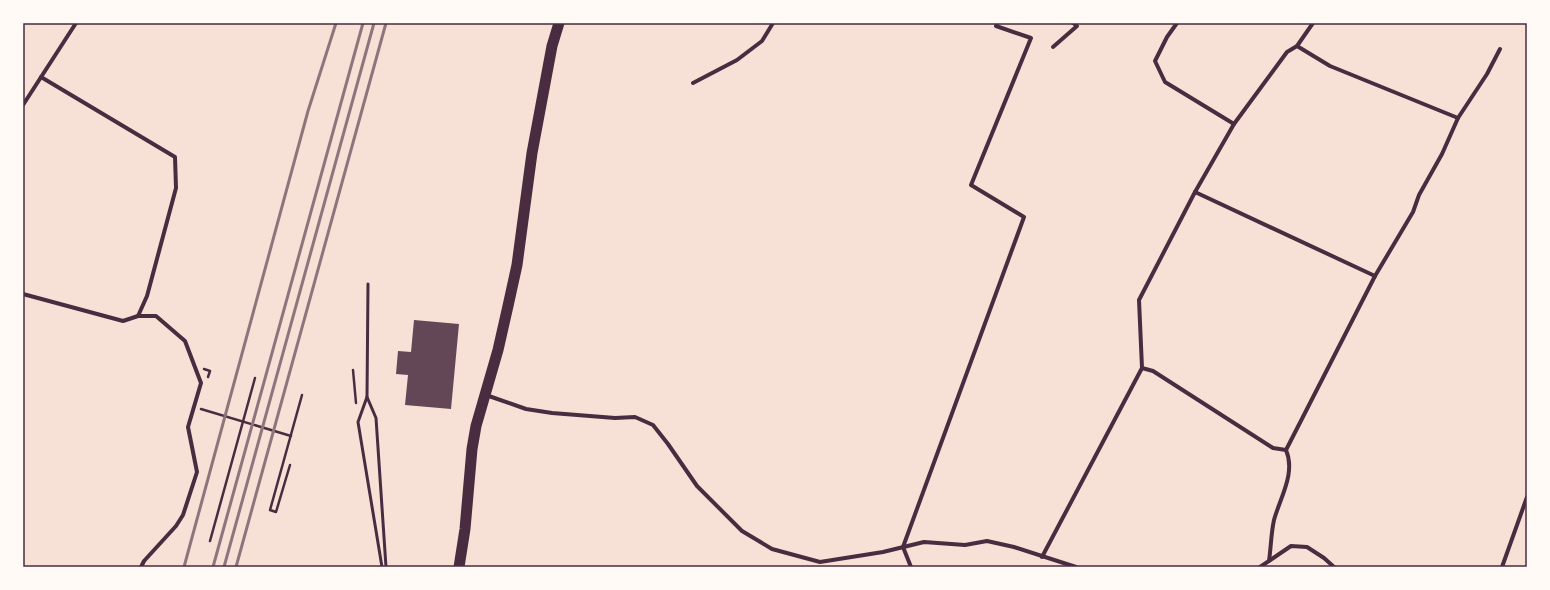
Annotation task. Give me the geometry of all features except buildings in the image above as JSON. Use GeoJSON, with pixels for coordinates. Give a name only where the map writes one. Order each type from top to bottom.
{"type":"FeatureCollection","features":[{"type":"Feature","properties":{"kind":"highway"},"geometry":{"type":"LineString","coordinates":[[459,567],[465,529],[472,449],[476,426],[498,350],[517,265],[532,153],[552,46],[559,23]]}},
{"type":"Feature","properties":{"kind":"street"},"geometry":{"type":"LineString","coordinates":[[23,105],[76,23]]}},
{"type":"Feature","properties":{"kind":"street"},"geometry":{"type":"LineString","coordinates":[[693,82],[737,60],[762,41],[773,23]]}},
{"type":"Feature","properties":{"kind":"street"},"geometry":{"type":"LineString","coordinates":[[911,567],[903,547],[1024,217],[971,185],[1031,38],[996,26],[997,23]]}},
{"type":"Feature","properties":{"kind":"street"},"geometry":{"type":"LineString","coordinates":[[1054,47],[1077,26],[1073,23]]}},
{"type":"Feature","properties":{"kind":"street"},"geometry":{"type":"LineString","coordinates":[[1177,23],[1167,37],[1155,61],[1165,82],[1234,124]]}},
{"type":"Feature","properties":{"kind":"street"},"geometry":{"type":"LineString","coordinates":[[1042,557],[1142,368],[1139,300],[1194,192],[1234,124],[1288,52],[1297,46],[1313,23]]}},
{"type":"Feature","properties":{"kind":"street"},"geometry":{"type":"LineString","coordinates":[[1297,46],[1330,66],[1458,118]]}},
{"type":"Feature","properties":{"kind":"street"},"geometry":{"type":"LineString","coordinates":[[1286,450],[1375,276],[1413,212],[1419,195],[1442,154],[1458,118],[1487,74],[1500,49]]}},
{"type":"Feature","properties":{"kind":"street"},"geometry":{"type":"LineString","coordinates":[[41,77],[175,157],[176,188],[148,296],[138,316]]}},
{"type":"Feature","properties":{"kind":"street"},"geometry":{"type":"LineString","coordinates":[[1194,192],[1375,276]]}},
{"type":"Feature","properties":{"kind":"street"},"geometry":{"type":"LineString","coordinates":[[23,294],[123,321],[138,316],[156,316],[185,341],[201,383],[188,427],[197,472],[183,515],[176,526],[144,561],[141,567]]}},
{"type":"Feature","properties":{"kind":"street"},"geometry":{"type":"LineString","coordinates":[[1142,368],[1153,371],[1273,448],[1286,450]]}},
{"type":"Feature","properties":{"kind":"street"},"geometry":{"type":"LineString","coordinates":[[485,395],[526,409],[552,414],[615,418],[635,417],[653,425],[697,486],[742,531],[772,549],[820,562],[848,558],[924,542],[965,545],[987,541],[1014,547],[1076,567]]}},
{"type":"Feature","properties":{"kind":"street"},"geometry":{"type":"LineString","coordinates":[[1269,561],[1274,521],[1288,477],[1289,457],[1286,450]]}},
{"type":"Feature","properties":{"kind":"street"},"geometry":{"type":"LineString","coordinates":[[1502,567],[1527,497]]}},
{"type":"Feature","properties":{"kind":"street"},"geometry":{"type":"LineString","coordinates":[[1260,567],[1291,546],[1307,547],[1324,558],[1334,567]]}},
{"type":"Feature","properties":{"kind":"lane"},"geometry":{"type":"LineString","coordinates":[[368,284],[367,397],[358,422],[382,567]]}},
{"type":"Feature","properties":{"kind":"lane"},"geometry":{"type":"LineString","coordinates":[[367,397],[376,418],[386,567]]}},
{"type":"Feature","properties":{"kind":"path"},"geometry":{"type":"LineString","coordinates":[[353,370],[358,422]]}},
{"type":"Feature","properties":{"kind":"path"},"geometry":{"type":"LineString","coordinates":[[210,541],[255,378]]}},
{"type":"Feature","properties":{"kind":"path"},"geometry":{"type":"LineString","coordinates":[[290,466],[276,512],[270,510],[302,395]]}},
{"type":"Feature","properties":{"kind":"path"},"geometry":{"type":"LineString","coordinates":[[199,409],[291,436]]}},
{"type":"Feature","properties":{"kind":"railway"},"geometry":{"type":"LineString","coordinates":[[184,567],[308,111],[336,23]]}},
{"type":"Feature","properties":{"kind":"railway"},"geometry":{"type":"LineString","coordinates":[[213,567],[363,23]]}},
{"type":"Feature","properties":{"kind":"railway"},"geometry":{"type":"LineString","coordinates":[[224,567],[374,23]]}},
{"type":"Feature","properties":{"kind":"railway"},"geometry":{"type":"LineString","coordinates":[[236,567],[386,23]]}}]}
